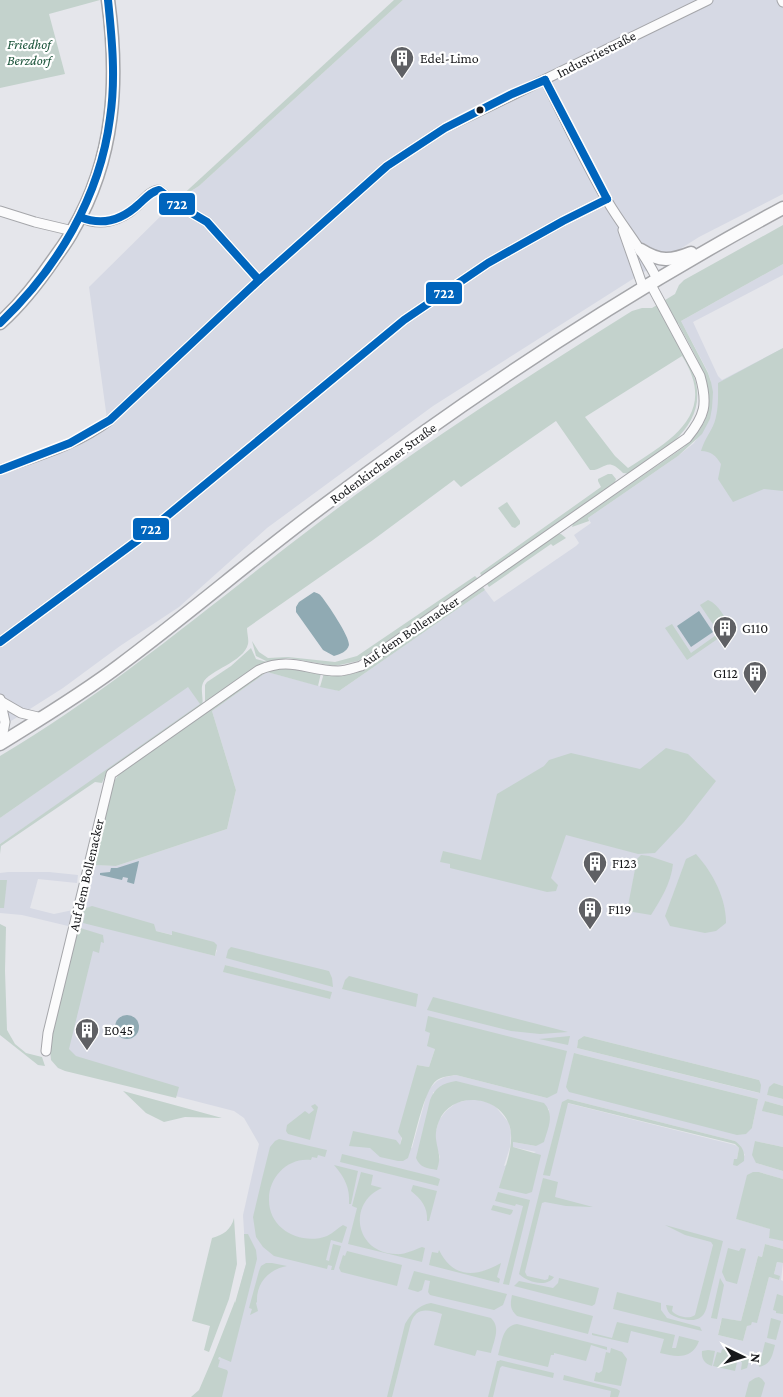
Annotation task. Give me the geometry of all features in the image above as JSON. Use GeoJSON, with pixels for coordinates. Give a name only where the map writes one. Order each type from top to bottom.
{"type":"FeatureCollection","features":[{"type":"Feature","properties":{"kind":"main road"},"geometry":{"type":"LineString","coordinates":[[0,323],[46,271],[73,231],[96,180],[105,151],[111,120],[114,86],[113,47],[108,0]]}},
{"type":"Feature","properties":{"kind":"main road","name":"Rodenkirchener Straße"},"geometry":{"type":"LineString","coordinates":[[0,744],[118,667],[318,510],[413,440],[508,375],[650,283],[783,208]]}},
{"type":"Feature","properties":{"kind":"main road"},"geometry":{"type":"LineString","coordinates":[[642,250],[658,259],[670,260],[717,244]]}},
{"type":"Feature","properties":{"kind":"street","name":"Industriestraße"},"geometry":{"type":"LineString","coordinates":[[0,470],[70,445],[92,434],[110,420],[259,280],[387,166],[446,128],[512,94],[545,80],[598,52],[708,0]]}},
{"type":"Feature","properties":{"kind":"street"},"geometry":{"type":"LineString","coordinates":[[545,80],[650,283]]}},
{"type":"Feature","properties":{"kind":"street"},"geometry":{"type":"LineString","coordinates":[[80,217],[90,222],[102,223],[119,219],[136,208],[150,194],[159,190],[178,205],[207,222],[259,280]]}},
{"type":"Feature","properties":{"kind":"street"},"geometry":{"type":"LineString","coordinates":[[0,642],[138,540],[404,320],[488,263],[562,221],[607,199]]}},
{"type":"Feature","properties":{"kind":"street"},"geometry":{"type":"LineString","coordinates":[[0,211],[34,222],[73,231]]}},
{"type":"Feature","properties":{"kind":"street"},"geometry":{"type":"LineString","coordinates":[[619,220],[642,250],[650,283]]}},
{"type":"Feature","properties":{"kind":"street","name":"Auf dem Bollenacker"},"geometry":{"type":"LineString","coordinates":[[46,1051],[48,1034],[111,774],[259,670],[271,665],[284,663],[337,671],[361,666],[687,438],[699,423],[705,404],[700,376],[650,283]]}},
{"type":"Feature","properties":{"kind":"street"},"geometry":{"type":"LineString","coordinates":[[1,701],[21,713],[42,718]]}},
{"type":"Feature","properties":{"kind":"street"},"geometry":{"type":"LineString","coordinates":[[0,744],[5,722],[1,701]]}},
{"type":"Feature","properties":{"kind":"shaded area"},"geometry":{"type":"Polygon","coordinates":[[[403,0],[783,0],[783,194],[699,237],[433,406],[267,528],[179,607],[120,646],[63,688],[0,728],[0,467],[80,437],[107,419],[89,287],[177,200],[199,186],[403,0]]]}},
{"type":"Feature","properties":{"kind":"shaded area"},"geometry":{"type":"Polygon","coordinates":[[[783,264],[783,275],[693,322],[718,376],[722,380],[783,348],[783,1086],[774,1083],[767,1095],[783,1099],[783,1106],[765,1101],[763,1111],[783,1116],[783,1147],[755,1141],[756,1163],[783,1171],[783,1179],[759,1172],[736,1219],[771,1229],[769,1237],[783,1241],[783,1249],[765,1244],[762,1257],[758,1256],[741,1321],[728,1319],[721,1321],[718,1335],[743,1341],[747,1326],[752,1322],[757,1322],[769,1277],[779,1280],[774,1274],[777,1262],[783,1263],[781,1280],[783,1281],[783,1397],[207,1397],[220,1360],[218,1360],[218,1357],[221,1358],[246,1264],[243,1215],[259,1144],[244,1118],[234,1111],[66,1068],[50,1041],[93,865],[116,866],[227,829],[236,790],[212,711],[267,672],[339,691],[485,590],[494,602],[576,546],[579,543],[574,535],[591,523],[588,518],[694,443],[710,419],[711,382],[708,372],[681,321],[783,264]],[[83,922],[215,956],[217,950],[156,931],[83,922]],[[225,965],[224,972],[330,998],[331,992],[225,965]],[[430,1033],[435,1049],[429,1067],[417,1065],[400,1145],[412,1148],[428,1090],[437,1081],[445,1077],[456,1075],[547,1098],[430,1033]],[[584,1036],[578,1040],[577,1048],[759,1093],[759,1080],[584,1036]],[[574,1053],[752,1128],[758,1099],[574,1053]],[[433,1092],[436,1170],[440,1157],[436,1146],[435,1134],[439,1120],[456,1103],[471,1099],[482,1100],[495,1106],[509,1123],[511,1133],[510,1147],[504,1166],[536,1152],[513,1147],[513,1142],[536,1146],[549,1109],[433,1092]],[[568,1099],[567,1103],[735,1145],[739,1148],[737,1159],[733,1165],[745,1155],[735,1141],[568,1099]]]}},
{"type":"Feature","properties":{"kind":"shaded area"},"geometry":{"type":"Polygon","coordinates":[[[188,686],[201,705],[0,844],[0,818],[188,686]]]}},
{"type":"Feature","properties":{"kind":"shaded area"},"geometry":{"type":"Polygon","coordinates":[[[49,872],[78,875],[77,883],[38,879],[30,908],[54,914],[73,910],[68,926],[22,915],[0,913],[0,873],[49,872]]]}},
{"type":"Feature","properties":{"kind":"green space","name":"Friedhof Berzdorf"},"geometry":{"type":"Polygon","coordinates":[[[0,0],[100,0],[49,14],[65,74],[0,88],[0,0]]]}},
{"type":"Feature","properties":{"kind":"green space"},"geometry":{"type":"Polygon","coordinates":[[[394,0],[403,0],[199,186],[177,200],[394,0]]]}},
{"type":"Feature","properties":{"kind":"green space"},"geometry":{"type":"Polygon","coordinates":[[[783,225],[783,264],[681,321],[708,373],[713,392],[710,419],[702,434],[678,456],[588,518],[589,521],[572,527],[573,524],[684,447],[698,432],[706,416],[709,401],[707,386],[702,370],[678,323],[671,327],[694,376],[697,393],[696,409],[690,422],[670,445],[631,474],[623,473],[609,464],[595,470],[590,470],[556,421],[461,487],[454,480],[373,540],[247,628],[248,642],[245,650],[234,661],[206,678],[203,683],[202,706],[107,772],[102,783],[95,782],[1,846],[0,854],[0,844],[200,704],[188,687],[0,818],[0,756],[43,730],[124,673],[322,520],[436,438],[632,311],[652,308],[675,294],[679,285],[684,280],[783,225]],[[682,356],[585,417],[615,456],[628,468],[674,436],[685,423],[693,410],[695,394],[692,376],[682,356]]]}},
{"type":"Feature","properties":{"kind":"green space"},"geometry":{"type":"Polygon","coordinates":[[[783,348],[783,491],[764,489],[733,502],[718,479],[721,464],[713,454],[701,451],[716,415],[718,383],[783,348]]]}},
{"type":"Feature","properties":{"kind":"green space"},"geometry":{"type":"Polygon","coordinates":[[[612,474],[616,479],[614,485],[548,529],[482,577],[480,573],[601,487],[598,479],[612,474]]]}},
{"type":"Feature","properties":{"kind":"green space"},"geometry":{"type":"Polygon","coordinates":[[[507,502],[520,521],[520,524],[515,528],[512,527],[498,508],[507,502]]]}},
{"type":"Feature","properties":{"kind":"green space"},"geometry":{"type":"Polygon","coordinates":[[[558,534],[566,538],[553,546],[551,544],[489,587],[487,584],[558,534]]]}},
{"type":"Feature","properties":{"kind":"green space"},"geometry":{"type":"Polygon","coordinates":[[[475,576],[478,579],[358,661],[335,666],[288,658],[268,662],[256,656],[252,641],[259,652],[268,658],[288,657],[335,662],[357,656],[475,576]]]}},
{"type":"Feature","properties":{"kind":"green space"},"geometry":{"type":"Polygon","coordinates":[[[483,587],[485,590],[339,691],[320,687],[324,673],[348,675],[363,670],[483,587]]]}},
{"type":"Feature","properties":{"kind":"green space"},"geometry":{"type":"Polygon","coordinates":[[[708,600],[719,609],[732,629],[687,660],[665,628],[672,624],[691,653],[719,633],[700,605],[708,600]]]}},
{"type":"Feature","properties":{"kind":"green space"},"geometry":{"type":"Polygon","coordinates":[[[251,648],[256,659],[267,662],[205,704],[205,685],[207,682],[231,666],[251,648]]]}},
{"type":"Feature","properties":{"kind":"green space"},"geometry":{"type":"Polygon","coordinates":[[[283,668],[321,673],[318,686],[267,672],[283,668]]]}},
{"type":"Feature","properties":{"kind":"green space"},"geometry":{"type":"Polygon","coordinates":[[[266,673],[212,711],[236,790],[227,829],[116,866],[93,865],[113,783],[119,774],[255,678],[266,673]]]}},
{"type":"Feature","properties":{"kind":"green space"},"geometry":{"type":"Polygon","coordinates":[[[666,748],[688,754],[716,781],[684,822],[655,853],[638,854],[566,835],[551,878],[558,885],[556,891],[547,892],[450,868],[450,864],[440,862],[443,851],[481,860],[497,794],[544,766],[549,760],[571,753],[640,769],[666,748]]]}},
{"type":"Feature","properties":{"kind":"green space"},"geometry":{"type":"Polygon","coordinates":[[[696,854],[708,869],[724,904],[726,923],[716,931],[705,933],[670,926],[665,916],[686,859],[696,854]]]}},
{"type":"Feature","properties":{"kind":"green space"},"geometry":{"type":"Polygon","coordinates":[[[641,855],[673,864],[668,884],[651,915],[627,911],[637,859],[641,855]]]}},
{"type":"Feature","properties":{"kind":"green space"},"geometry":{"type":"Polygon","coordinates":[[[0,880],[7,880],[4,908],[0,908],[0,880]]]}},
{"type":"Feature","properties":{"kind":"green space"},"geometry":{"type":"Polygon","coordinates":[[[92,906],[154,924],[156,931],[172,935],[172,931],[214,942],[217,945],[215,956],[83,923],[85,914],[80,912],[92,906]]]}},
{"type":"Feature","properties":{"kind":"green space"},"geometry":{"type":"Polygon","coordinates":[[[0,924],[6,927],[7,1030],[15,1044],[26,1053],[42,1057],[45,1066],[38,1065],[0,1035],[0,924]]]}},
{"type":"Feature","properties":{"kind":"green space"},"geometry":{"type":"Polygon","coordinates":[[[77,927],[103,935],[104,943],[101,942],[99,953],[93,951],[69,1049],[76,1056],[179,1087],[176,1098],[65,1071],[58,1068],[51,1060],[49,1040],[77,927]]]}},
{"type":"Feature","properties":{"kind":"green space"},"geometry":{"type":"Polygon","coordinates":[[[231,947],[329,971],[333,987],[226,958],[231,947]]]}},
{"type":"Feature","properties":{"kind":"green space"},"geometry":{"type":"Polygon","coordinates":[[[225,965],[332,992],[330,999],[223,972],[225,965]]]}},
{"type":"Feature","properties":{"kind":"green space"},"geometry":{"type":"Polygon","coordinates":[[[349,976],[418,994],[416,1007],[342,989],[345,980],[349,976]]]}},
{"type":"Feature","properties":{"kind":"green space"},"geometry":{"type":"Polygon","coordinates":[[[433,997],[568,1032],[540,1034],[511,1031],[427,1010],[433,997]]]}},
{"type":"Feature","properties":{"kind":"green space"},"geometry":{"type":"Polygon","coordinates":[[[428,1016],[567,1051],[557,1093],[547,1098],[456,1075],[444,1077],[432,1085],[428,1094],[408,1158],[398,1161],[380,1157],[370,1148],[349,1146],[353,1131],[396,1140],[400,1145],[402,1138],[398,1132],[417,1065],[429,1067],[435,1049],[427,1046],[430,1033],[425,1031],[428,1016]]]}},
{"type":"Feature","properties":{"kind":"green space"},"geometry":{"type":"Polygon","coordinates":[[[570,1036],[568,1045],[539,1039],[570,1036]]]}},
{"type":"Feature","properties":{"kind":"green space"},"geometry":{"type":"Polygon","coordinates":[[[584,1036],[759,1080],[761,1085],[760,1093],[577,1048],[578,1040],[584,1036]]]}},
{"type":"Feature","properties":{"kind":"green space"},"geometry":{"type":"Polygon","coordinates":[[[574,1053],[758,1099],[752,1128],[746,1134],[737,1135],[569,1092],[566,1087],[574,1053]]]}},
{"type":"Feature","properties":{"kind":"green space"},"geometry":{"type":"Polygon","coordinates":[[[456,1081],[544,1103],[549,1112],[550,1122],[544,1142],[536,1146],[513,1142],[513,1147],[541,1155],[532,1192],[526,1194],[499,1188],[510,1148],[511,1132],[503,1114],[485,1102],[464,1101],[453,1105],[445,1111],[436,1131],[439,1157],[437,1170],[420,1164],[416,1158],[430,1100],[437,1089],[447,1083],[456,1081]]]}},
{"type":"Feature","properties":{"kind":"green space"},"geometry":{"type":"Polygon","coordinates":[[[774,1083],[783,1086],[783,1099],[767,1095],[769,1087],[774,1083]]]}},
{"type":"Feature","properties":{"kind":"green space"},"geometry":{"type":"Polygon","coordinates":[[[123,1091],[222,1118],[185,1117],[164,1122],[146,1113],[123,1091]]]}},
{"type":"Feature","properties":{"kind":"green space"},"geometry":{"type":"Polygon","coordinates":[[[568,1099],[735,1141],[743,1150],[744,1161],[737,1166],[733,1165],[734,1159],[737,1159],[739,1148],[735,1144],[568,1103],[550,1176],[543,1175],[562,1102],[568,1099]]]}},
{"type":"Feature","properties":{"kind":"green space"},"geometry":{"type":"Polygon","coordinates":[[[765,1101],[783,1106],[783,1116],[762,1111],[765,1101]]]}},
{"type":"Feature","properties":{"kind":"green space"},"geometry":{"type":"Polygon","coordinates":[[[315,1104],[318,1107],[310,1140],[288,1134],[286,1131],[287,1125],[305,1111],[309,1114],[314,1110],[311,1106],[315,1104]]]}},
{"type":"Feature","properties":{"kind":"green space"},"geometry":{"type":"Polygon","coordinates":[[[279,1139],[327,1150],[325,1157],[318,1155],[317,1158],[312,1157],[311,1160],[295,1162],[282,1170],[272,1183],[269,1199],[270,1210],[274,1219],[280,1227],[297,1237],[317,1239],[327,1236],[343,1225],[347,1227],[342,1243],[331,1240],[326,1260],[329,1261],[333,1244],[341,1246],[334,1270],[331,1270],[332,1266],[328,1265],[327,1269],[274,1256],[263,1247],[256,1237],[253,1217],[270,1147],[279,1139]]]}},
{"type":"Feature","properties":{"kind":"green space"},"geometry":{"type":"Polygon","coordinates":[[[755,1141],[783,1147],[783,1171],[756,1163],[752,1155],[755,1141]]]}},
{"type":"Feature","properties":{"kind":"green space"},"geometry":{"type":"Polygon","coordinates":[[[342,1154],[435,1177],[440,1179],[438,1186],[340,1162],[342,1154]]]}},
{"type":"Feature","properties":{"kind":"green space"},"geometry":{"type":"Polygon","coordinates":[[[334,1165],[358,1171],[351,1204],[349,1204],[349,1193],[346,1183],[334,1165]]]}},
{"type":"Feature","properties":{"kind":"green space"},"geometry":{"type":"Polygon","coordinates":[[[361,1172],[373,1175],[371,1185],[382,1188],[371,1195],[364,1204],[360,1215],[364,1237],[382,1251],[399,1254],[422,1247],[425,1248],[422,1262],[348,1244],[357,1208],[352,1206],[361,1172]]]}},
{"type":"Feature","properties":{"kind":"green space"},"geometry":{"type":"Polygon","coordinates":[[[753,1172],[783,1179],[783,1241],[769,1238],[770,1229],[736,1219],[747,1175],[753,1172]]]}},
{"type":"Feature","properties":{"kind":"green space"},"geometry":{"type":"Polygon","coordinates":[[[543,1178],[558,1182],[555,1197],[593,1207],[542,1203],[525,1272],[527,1276],[545,1280],[548,1279],[549,1275],[554,1277],[547,1282],[537,1283],[519,1274],[543,1178]]]}},
{"type":"Feature","properties":{"kind":"green space"},"geometry":{"type":"Polygon","coordinates":[[[413,1185],[437,1191],[429,1221],[427,1221],[423,1204],[411,1191],[413,1185]]]}},
{"type":"Feature","properties":{"kind":"green space"},"geometry":{"type":"Polygon","coordinates":[[[498,1192],[530,1200],[509,1285],[503,1284],[523,1206],[495,1201],[498,1192]]]}},
{"type":"Feature","properties":{"kind":"green space"},"geometry":{"type":"Polygon","coordinates":[[[493,1205],[513,1210],[512,1213],[510,1215],[491,1210],[493,1205]]]}},
{"type":"Feature","properties":{"kind":"green space"},"geometry":{"type":"Polygon","coordinates":[[[234,1218],[237,1264],[229,1299],[209,1352],[204,1350],[210,1326],[192,1321],[212,1238],[226,1231],[231,1226],[234,1218]]]}},
{"type":"Feature","properties":{"kind":"green space"},"geometry":{"type":"Polygon","coordinates":[[[665,1225],[723,1241],[707,1308],[698,1319],[686,1320],[675,1316],[669,1312],[666,1305],[673,1306],[672,1311],[679,1316],[689,1317],[695,1315],[713,1245],[711,1242],[685,1235],[665,1225]]]}},
{"type":"Feature","properties":{"kind":"green space"},"geometry":{"type":"Polygon","coordinates":[[[244,1234],[248,1234],[256,1250],[257,1259],[231,1362],[219,1357],[218,1359],[220,1360],[218,1367],[228,1372],[222,1397],[191,1397],[199,1390],[235,1301],[235,1303],[246,1264],[244,1234]]]}},
{"type":"Feature","properties":{"kind":"green space"},"geometry":{"type":"Polygon","coordinates":[[[765,1244],[783,1249],[783,1263],[777,1262],[774,1274],[780,1276],[779,1280],[769,1277],[757,1323],[752,1322],[751,1325],[747,1326],[743,1341],[718,1335],[722,1318],[741,1321],[758,1256],[762,1257],[765,1244]]]}},
{"type":"Feature","properties":{"kind":"green space"},"geometry":{"type":"Polygon","coordinates":[[[728,1248],[739,1251],[741,1248],[746,1249],[737,1284],[726,1281],[722,1272],[728,1248]]]}},
{"type":"Feature","properties":{"kind":"green space"},"geometry":{"type":"Polygon","coordinates":[[[439,1250],[451,1266],[458,1271],[466,1273],[483,1271],[501,1263],[497,1277],[500,1279],[499,1283],[429,1265],[432,1252],[438,1253],[439,1250]]]}},
{"type":"Feature","properties":{"kind":"green space"},"geometry":{"type":"Polygon","coordinates":[[[347,1251],[402,1265],[397,1286],[341,1272],[339,1268],[343,1255],[345,1256],[347,1251]]]}},
{"type":"Feature","properties":{"kind":"green space"},"geometry":{"type":"Polygon","coordinates":[[[266,1263],[287,1266],[275,1270],[261,1283],[256,1303],[258,1311],[250,1315],[252,1309],[249,1308],[259,1271],[261,1266],[266,1263]]]}},
{"type":"Feature","properties":{"kind":"green space"},"geometry":{"type":"Polygon","coordinates":[[[414,1271],[507,1294],[503,1305],[494,1310],[430,1295],[428,1292],[430,1281],[425,1280],[422,1290],[418,1292],[408,1289],[414,1271]]]}},
{"type":"Feature","properties":{"kind":"green space"},"geometry":{"type":"Polygon","coordinates":[[[559,1278],[599,1288],[595,1304],[592,1306],[514,1286],[519,1281],[553,1288],[558,1283],[559,1278]]]}},
{"type":"Feature","properties":{"kind":"green space"},"geometry":{"type":"Polygon","coordinates":[[[720,1278],[724,1285],[717,1319],[711,1318],[720,1278]]]}},
{"type":"Feature","properties":{"kind":"green space"},"geometry":{"type":"Polygon","coordinates":[[[617,1292],[661,1303],[661,1310],[667,1318],[700,1327],[702,1331],[613,1309],[617,1292]]]}},
{"type":"Feature","properties":{"kind":"green space"},"geometry":{"type":"Polygon","coordinates":[[[777,1294],[783,1296],[783,1314],[776,1313],[773,1310],[777,1294]]]}},
{"type":"Feature","properties":{"kind":"green space"},"geometry":{"type":"Polygon","coordinates":[[[512,1295],[593,1316],[588,1334],[517,1316],[511,1307],[512,1295]]]}},
{"type":"Feature","properties":{"kind":"green space"},"geometry":{"type":"Polygon","coordinates":[[[431,1303],[491,1318],[496,1326],[496,1330],[491,1353],[477,1350],[475,1356],[434,1345],[442,1314],[422,1311],[415,1315],[412,1320],[392,1397],[387,1397],[405,1324],[415,1310],[431,1303]]]}},
{"type":"Feature","properties":{"kind":"green space"},"geometry":{"type":"Polygon","coordinates":[[[771,1318],[781,1321],[776,1340],[767,1338],[771,1318]]]}},
{"type":"Feature","properties":{"kind":"green space"},"geometry":{"type":"Polygon","coordinates":[[[617,1322],[675,1335],[672,1348],[676,1348],[679,1336],[699,1341],[696,1347],[688,1354],[678,1356],[660,1353],[664,1339],[631,1331],[628,1343],[592,1335],[592,1333],[612,1338],[617,1322]]]}},
{"type":"Feature","properties":{"kind":"green space"},"geometry":{"type":"Polygon","coordinates":[[[517,1324],[607,1347],[607,1350],[591,1345],[586,1361],[554,1353],[554,1355],[551,1355],[548,1367],[498,1355],[505,1331],[512,1325],[517,1324]]]}},
{"type":"Feature","properties":{"kind":"green space"},"geometry":{"type":"Polygon","coordinates":[[[765,1342],[775,1345],[770,1359],[766,1364],[759,1367],[765,1342]]]}},
{"type":"Feature","properties":{"kind":"green space"},"geometry":{"type":"Polygon","coordinates":[[[611,1348],[622,1352],[627,1359],[621,1386],[594,1381],[596,1372],[602,1371],[606,1352],[610,1353],[611,1348]]]}},
{"type":"Feature","properties":{"kind":"green space"},"geometry":{"type":"Polygon","coordinates":[[[722,1349],[727,1350],[727,1355],[730,1356],[734,1352],[750,1357],[747,1368],[741,1370],[742,1362],[738,1358],[735,1371],[713,1366],[717,1352],[721,1353],[722,1349]]]}},
{"type":"Feature","properties":{"kind":"green space"},"geometry":{"type":"Polygon","coordinates":[[[702,1351],[715,1351],[712,1366],[705,1362],[702,1356],[702,1351]]]}},
{"type":"Feature","properties":{"kind":"green space"},"geometry":{"type":"Polygon","coordinates":[[[500,1360],[554,1373],[553,1378],[502,1366],[493,1397],[488,1397],[497,1361],[500,1360]]]}},
{"type":"Feature","properties":{"kind":"green space"},"geometry":{"type":"Polygon","coordinates":[[[564,1375],[617,1389],[620,1391],[618,1397],[610,1397],[611,1391],[563,1380],[564,1375]]]}},
{"type":"Feature","properties":{"kind":"green space"},"geometry":{"type":"Polygon","coordinates":[[[759,1377],[765,1383],[761,1397],[745,1397],[749,1382],[759,1377]]]}},
{"type":"Feature","properties":{"kind":"water"},"geometry":{"type":"Polygon","coordinates":[[[314,592],[320,594],[338,620],[348,641],[347,649],[334,656],[323,650],[296,612],[299,602],[314,592]]]}},
{"type":"Feature","properties":{"kind":"water"},"geometry":{"type":"Polygon","coordinates":[[[699,611],[713,632],[691,647],[677,626],[699,611]]]}},
{"type":"Feature","properties":{"kind":"water"},"geometry":{"type":"Polygon","coordinates":[[[139,861],[134,884],[127,882],[128,878],[123,877],[122,880],[100,875],[100,873],[110,872],[111,868],[139,861]]]}},
{"type":"Feature","properties":{"kind":"water"},"geometry":{"type":"Polygon","coordinates":[[[127,1015],[136,1018],[139,1027],[136,1036],[127,1039],[118,1036],[115,1027],[118,1018],[127,1015]]]}},
{"type":"Feature","properties":{"kind":"transit line","name":"722"},"geometry":{"type":"LineString","coordinates":[[0,323],[21,302],[57,255],[73,230],[97,176],[105,147],[113,89],[112,44],[108,0]]}},
{"type":"Feature","properties":{"kind":"transit line","name":"722"},"geometry":{"type":"LineString","coordinates":[[545,80],[607,199]]}},
{"type":"Feature","properties":{"kind":"transit line","name":"722"},"geometry":{"type":"LineString","coordinates":[[0,470],[70,443],[110,420],[259,280],[387,166],[445,128],[512,94],[545,80]]}},
{"type":"Feature","properties":{"kind":"transit line","name":"722"},"geometry":{"type":"LineString","coordinates":[[80,217],[96,221],[119,218],[159,190],[178,205],[207,222],[259,280]]}},
{"type":"Feature","properties":{"kind":"transit line","name":"722"},"geometry":{"type":"LineString","coordinates":[[0,642],[138,540],[404,320],[488,263],[607,199]]}},
{"type":"Feature","properties":{"kind":"place","name":"Edel-Limo"},"geometry":{"type":"Point","coordinates":[402,79]}},
{"type":"Feature","properties":{"kind":"place","name":"G110"},"geometry":{"type":"Point","coordinates":[725,649]}},
{"type":"Feature","properties":{"kind":"place","name":"G112"},"geometry":{"type":"Point","coordinates":[755,694]}},
{"type":"Feature","properties":{"kind":"place","name":"F123"},"geometry":{"type":"Point","coordinates":[595,884]}},
{"type":"Feature","properties":{"kind":"place","name":"F119"},"geometry":{"type":"Point","coordinates":[590,930]}},
{"type":"Feature","properties":{"kind":"place","name":"E045"},"geometry":{"type":"Point","coordinates":[87,1051]}}]}
